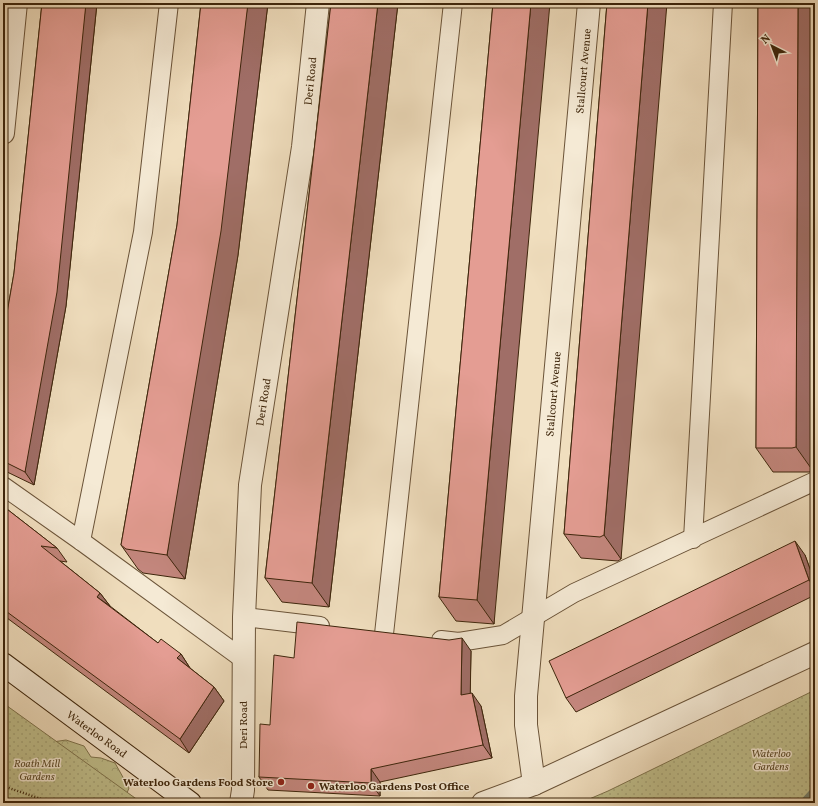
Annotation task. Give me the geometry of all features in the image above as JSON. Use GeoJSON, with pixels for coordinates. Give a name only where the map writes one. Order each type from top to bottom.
{"type":"FeatureCollection","features":[{"type":"Feature","properties":{"kind":"street"},"geometry":{"type":"LineString","coordinates":[[3,133],[16,3]]}},
{"type":"Feature","properties":{"kind":"street","name":"Deri Road"},"geometry":{"type":"LineString","coordinates":[[240,803],[243,790],[243,659],[250,485],[303,147],[318,3]]}},
{"type":"Feature","properties":{"kind":"street","name":"Stallcourt Avenue"},"geometry":{"type":"LineString","coordinates":[[534,784],[528,749],[526,696],[589,3]]}},
{"type":"Feature","properties":{"kind":"street"},"geometry":{"type":"LineString","coordinates":[[483,803],[534,784],[815,653]]}},
{"type":"Feature","properties":{"kind":"street","name":"Waterloo Road"},"geometry":{"type":"LineString","coordinates":[[3,664],[190,803]]}},
{"type":"Feature","properties":{"kind":"lane"},"geometry":{"type":"LineString","coordinates":[[81,541],[143,232],[168,3]]}},
{"type":"Feature","properties":{"kind":"lane"},"geometry":{"type":"LineString","coordinates":[[384,634],[453,3]]}},
{"type":"Feature","properties":{"kind":"lane"},"geometry":{"type":"LineString","coordinates":[[693,539],[723,3]]}},
{"type":"Feature","properties":{"kind":"lane"},"geometry":{"type":"LineString","coordinates":[[422,638],[459,642],[503,635],[574,593],[815,482]]}},
{"type":"Feature","properties":{"kind":"lane"},"geometry":{"type":"LineString","coordinates":[[3,486],[243,659]]}},
{"type":"Feature","properties":{"kind":"lane"},"geometry":{"type":"LineString","coordinates":[[244,617],[337,628]]}},
{"type":"Feature","properties":{"kind":"path"},"geometry":{"type":"LineString","coordinates":[[3,786],[53,803]]}},
{"type":"Feature","properties":{"kind":"green space","name":"Waterloo Gardens"},"geometry":{"type":"Polygon","coordinates":[[[815,690],[815,803],[580,803],[608,791],[815,690]]]}},
{"type":"Feature","properties":{"kind":"green space","name":"Roath Mill Gardens"},"geometry":{"type":"Polygon","coordinates":[[[3,703],[142,803],[3,803],[3,703]]]}},
{"type":"Feature","properties":{"kind":"green space"},"geometry":{"type":"Polygon","coordinates":[[[66,740],[84,746],[91,757],[101,758],[115,763],[129,788],[123,803],[46,743],[66,740]]]}},
{"type":"Feature","properties":{"kind":"building"},"geometry":{"type":"Polygon","coordinates":[[[42,3],[86,3],[57,292],[25,472],[3,461],[3,336],[14,273],[42,3]]]}},
{"type":"Feature","properties":{"kind":"building"},"geometry":{"type":"Polygon","coordinates":[[[201,3],[248,3],[221,231],[167,555],[126,549],[121,545],[177,225],[201,3]]]}},
{"type":"Feature","properties":{"kind":"building"},"geometry":{"type":"Polygon","coordinates":[[[331,3],[378,3],[312,583],[265,578],[331,3]]]}},
{"type":"Feature","properties":{"kind":"building"},"geometry":{"type":"Polygon","coordinates":[[[493,3],[531,3],[477,600],[439,597],[493,3]]]}},
{"type":"Feature","properties":{"kind":"building"},"geometry":{"type":"Polygon","coordinates":[[[607,3],[648,3],[604,535],[600,537],[564,534],[607,3]]]}},
{"type":"Feature","properties":{"kind":"building"},"geometry":{"type":"Polygon","coordinates":[[[758,3],[798,3],[796,447],[792,448],[756,448],[758,3]]]}},
{"type":"Feature","properties":{"kind":"building"},"geometry":{"type":"Polygon","coordinates":[[[3,506],[57,548],[41,546],[100,593],[97,597],[158,643],[161,639],[181,654],[177,658],[214,687],[180,739],[3,609],[3,506]]]}},
{"type":"Feature","properties":{"kind":"building"},"geometry":{"type":"Polygon","coordinates":[[[795,541],[809,580],[566,698],[549,661],[795,541]]]}},
{"type":"Feature","properties":{"kind":"building"},"geometry":{"type":"Polygon","coordinates":[[[297,622],[449,640],[462,638],[461,695],[472,693],[483,745],[371,769],[371,783],[259,777],[260,724],[270,725],[274,655],[294,658],[297,622]]]}},
{"type":"Feature","properties":{"kind":"waterway"},"geometry":{"type":"LineString","coordinates":[[804,803],[815,791]]}},
{"type":"Feature","properties":{"kind":"place","name":"Waterloo Gardens Food Store"},"geometry":{"type":"Point","coordinates":[281,782]}},
{"type":"Feature","properties":{"kind":"place","name":"Waterloo Gardens Post Office"},"geometry":{"type":"Point","coordinates":[311,786]}}]}
